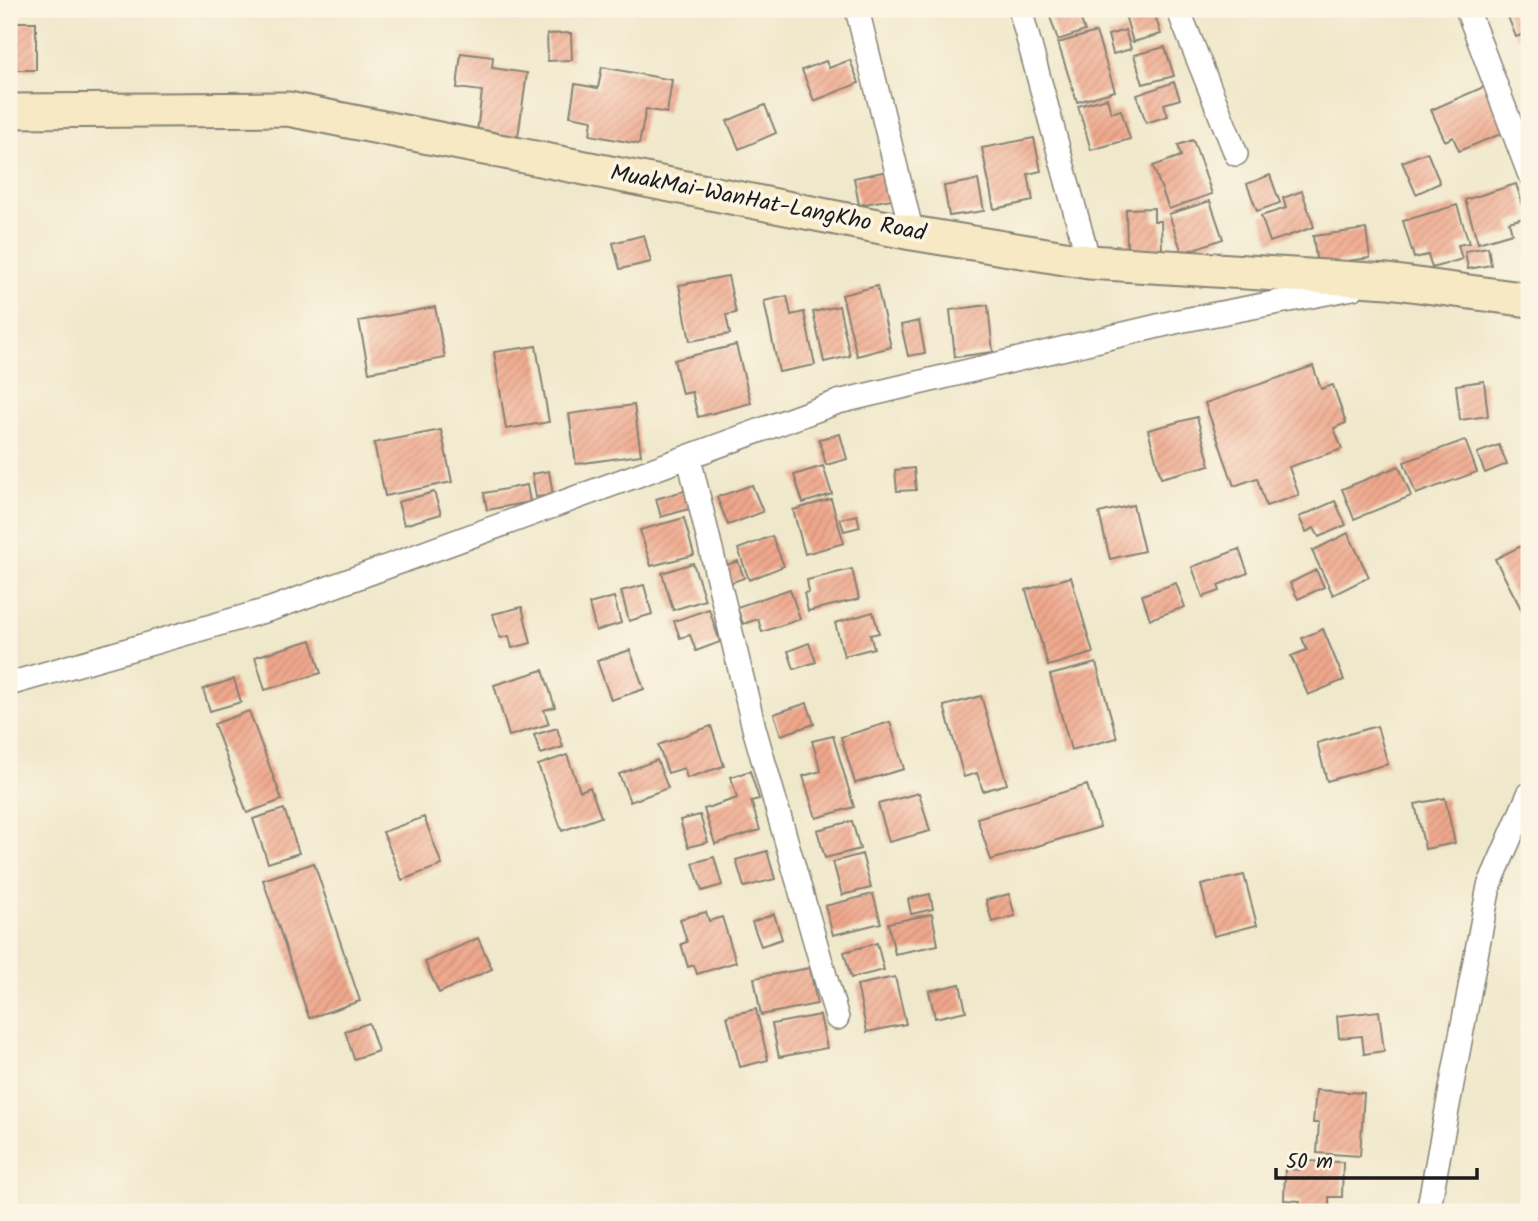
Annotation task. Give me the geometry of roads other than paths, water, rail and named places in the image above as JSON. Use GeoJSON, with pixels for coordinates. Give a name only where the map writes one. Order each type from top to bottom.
{"type":"FeatureCollection","features":[{"type":"Feature","properties":{"kind":"main road","name":"MuakMai-WanHat-LangKho Road"},"geometry":{"type":"LineString","coordinates":[[9,111],[288,109],[912,233],[1089,262],[1388,281],[1529,300]]}},
{"type":"Feature","properties":{"kind":"street"},"geometry":{"type":"LineString","coordinates":[[1020,9],[1089,262]]}},
{"type":"Feature","properties":{"kind":"street"},"geometry":{"type":"LineString","coordinates":[[1178,9],[1236,153]]}},
{"type":"Feature","properties":{"kind":"street"},"geometry":{"type":"LineString","coordinates":[[1467,9],[1529,173]]}},
{"type":"Feature","properties":{"kind":"street"},"geometry":{"type":"LineString","coordinates":[[863,10],[912,233]]}},
{"type":"Feature","properties":{"kind":"street"},"geometry":{"type":"LineString","coordinates":[[9,684],[271,609],[838,402],[1179,321],[1388,281]]}},
{"type":"Feature","properties":{"kind":"street"},"geometry":{"type":"LineString","coordinates":[[689,458],[754,728],[837,1018]]}},
{"type":"Feature","properties":{"kind":"street"},"geometry":{"type":"LineString","coordinates":[[1428,1212],[1489,886],[1529,794]]}}]}
